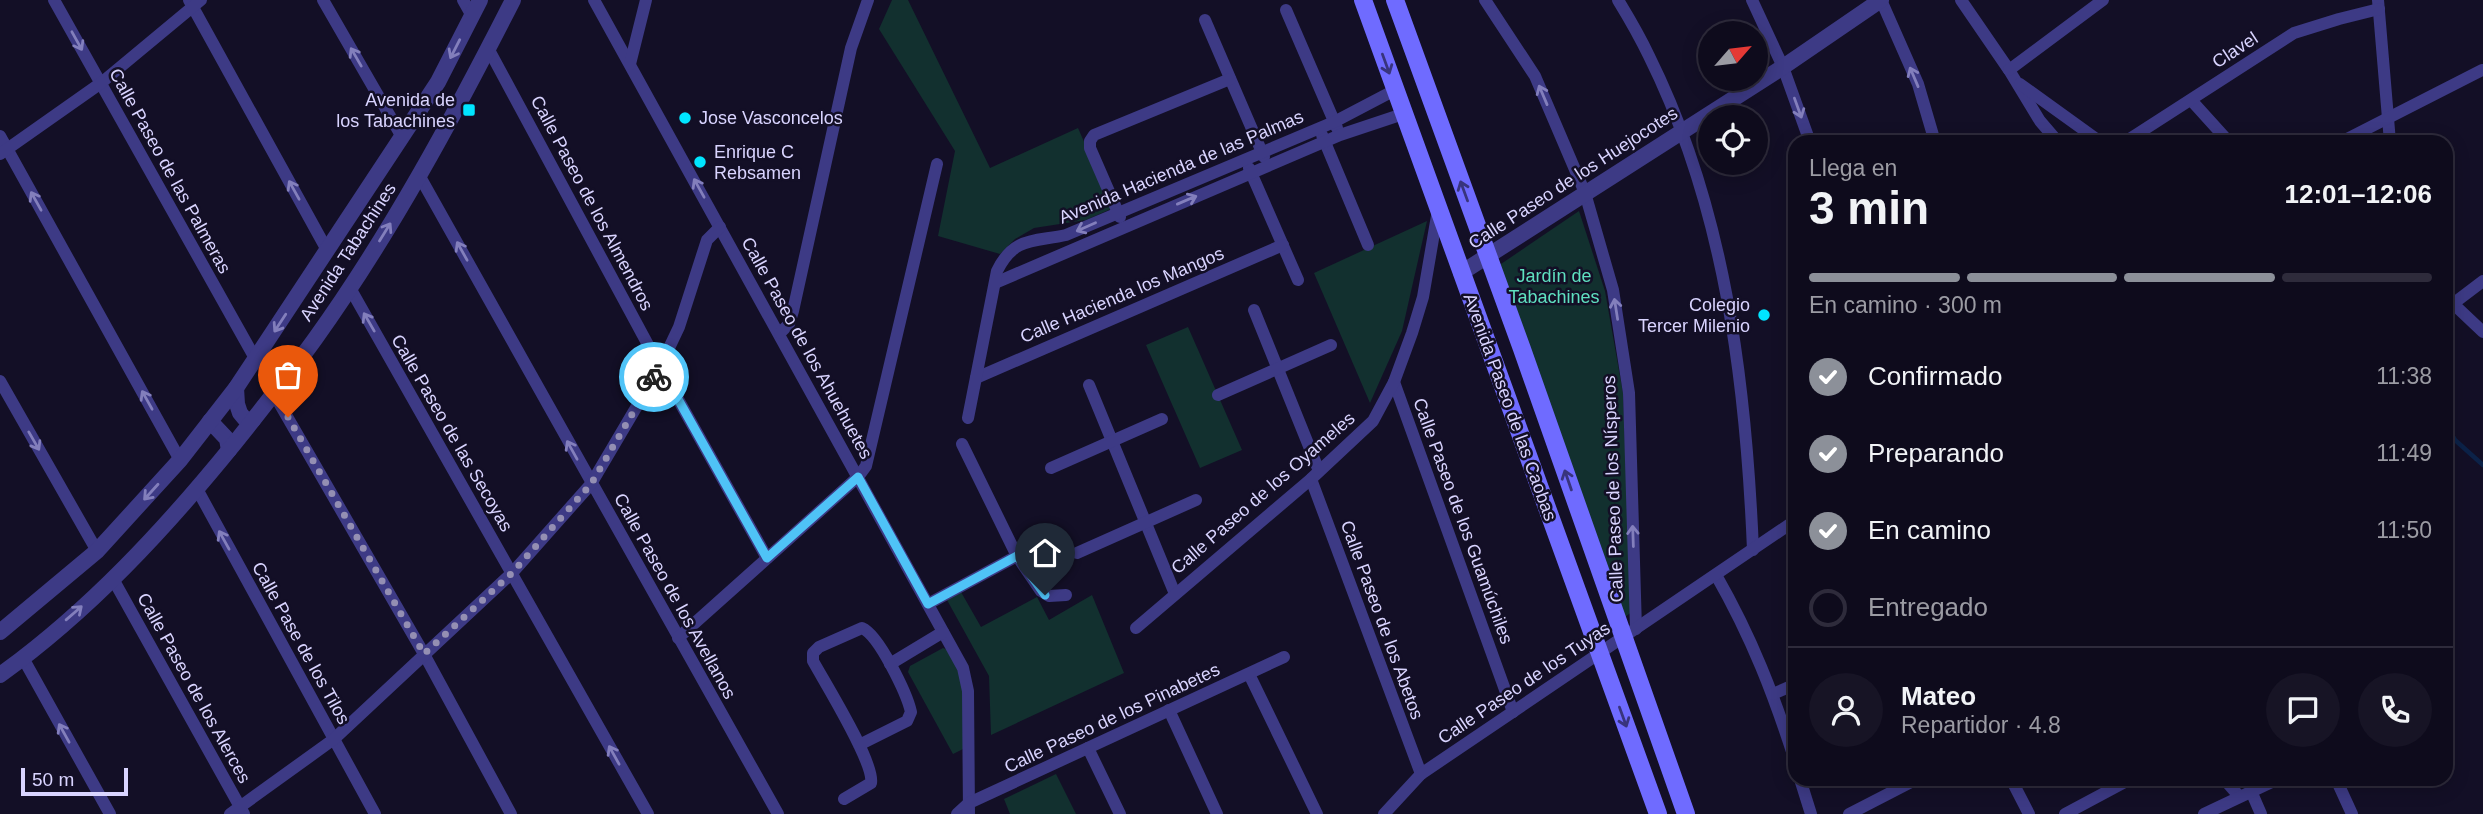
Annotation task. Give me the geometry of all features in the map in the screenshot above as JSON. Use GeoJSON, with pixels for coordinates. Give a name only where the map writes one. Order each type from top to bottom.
{"type":"FeatureCollection","features":[{"type":"Feature","properties":{"kind":"main road","name":"Avenida Paseo de las Caobas"},"geometry":{"type":"LineString","coordinates":[[1363,0],[1389,93],[1438,210],[1658,814]]}},
{"type":"Feature","properties":{"kind":"main road","name":"Avenida Paseo de las Caobas"},"geometry":{"type":"LineString","coordinates":[[1395,0],[1630,633],[1686,814]]}},
{"type":"Feature","properties":{"kind":"street","name":"Calle Paseo de las Palmeras"},"geometry":{"type":"LineString","coordinates":[[54,0],[256,360]]}},
{"type":"Feature","properties":{"kind":"street"},"geometry":{"type":"LineString","coordinates":[[323,0],[402,137]]}},
{"type":"Feature","properties":{"kind":"street"},"geometry":{"type":"LineString","coordinates":[[463,0],[472,16]]}},
{"type":"Feature","properties":{"kind":"street","name":"Avenida Tabachines"},"geometry":{"type":"LineString","coordinates":[[2,627],[97,551],[180,460],[236,388],[438,82],[480,0]]}},
{"type":"Feature","properties":{"kind":"street","name":"Avenida Tabachines"},"geometry":{"type":"LineString","coordinates":[[0,675],[113,579],[197,489],[274,394],[350,288],[419,175],[513,0]]}},
{"type":"Feature","properties":{"kind":"street","name":"Calle Paseo de los Ahuehuetes"},"geometry":{"type":"LineString","coordinates":[[594,0],[963,668],[967,680],[969,808]]}},
{"type":"Feature","properties":{"kind":"street"},"geometry":{"type":"LineString","coordinates":[[630,64],[646,0]]}},
{"type":"Feature","properties":{"kind":"street"},"geometry":{"type":"LineString","coordinates":[[780,333],[789,324],[793,311],[851,48],[868,0]]}},
{"type":"Feature","properties":{"kind":"street","name":"Calle Paseo de los Nísperos"},"geometry":{"type":"LineString","coordinates":[[1485,0],[1535,75],[1585,193],[1613,290],[1629,393],[1630,633]]}},
{"type":"Feature","properties":{"kind":"street"},"geometry":{"type":"LineString","coordinates":[[1618,0],[1650,56],[1681,131],[1707,212],[1727,295],[1741,379],[1753,550]]}},
{"type":"Feature","properties":{"kind":"street"},"geometry":{"type":"LineString","coordinates":[[1752,0],[1783,67],[1807,135]]}},
{"type":"Feature","properties":{"kind":"street"},"geometry":{"type":"LineString","coordinates":[[1881,0],[1918,85],[1932,135]]}},
{"type":"Feature","properties":{"kind":"street","name":"Calle Paseo de los Huejocotes"},"geometry":{"type":"LineString","coordinates":[[1461,272],[1783,67],[1881,0]]}},
{"type":"Feature","properties":{"kind":"street"},"geometry":{"type":"LineString","coordinates":[[1961,0],[2040,121],[2052,135]]}},
{"type":"Feature","properties":{"kind":"street"},"geometry":{"type":"LineString","coordinates":[[2011,75],[2103,0]]}},
{"type":"Feature","properties":{"kind":"street"},"geometry":{"type":"LineString","coordinates":[[4,151],[101,83],[195,3],[327,250]]}},
{"type":"Feature","properties":{"kind":"street"},"geometry":{"type":"LineString","coordinates":[[2379,5],[2389,135]]}},
{"type":"Feature","properties":{"kind":"street","name":"Clavel"},"geometry":{"type":"LineString","coordinates":[[2134,135],[2294,33],[2379,5]]}},
{"type":"Feature","properties":{"kind":"street"},"geometry":{"type":"LineString","coordinates":[[1286,9],[1340,135]]}},
{"type":"Feature","properties":{"kind":"street"},"geometry":{"type":"LineString","coordinates":[[1205,20],[1268,166]]}},
{"type":"Feature","properties":{"kind":"street","name":"Calle Paseo de los Almendros"},"geometry":{"type":"LineString","coordinates":[[488,48],[660,367],[767,558]]}},
{"type":"Feature","properties":{"kind":"street"},"geometry":{"type":"LineString","coordinates":[[2354,135],[2482,70]]}},
{"type":"Feature","properties":{"kind":"street"},"geometry":{"type":"LineString","coordinates":[[2011,75],[2091,135]]}},
{"type":"Feature","properties":{"kind":"street"},"geometry":{"type":"LineString","coordinates":[[1125,227],[1090,148],[1094,135],[1230,79]]}},
{"type":"Feature","properties":{"kind":"street"},"geometry":{"type":"LineString","coordinates":[[438,82],[461,97]]}},
{"type":"Feature","properties":{"kind":"street","name":"Avenida Hacienda de las Palmas"},"geometry":{"type":"LineString","coordinates":[[968,418],[995,283],[1001,263],[1009,252],[1032,239],[1066,235],[1319,129],[1389,93]]}},
{"type":"Feature","properties":{"kind":"street"},"geometry":{"type":"LineString","coordinates":[[2191,100],[2224,135]]}},
{"type":"Feature","properties":{"kind":"street","name":"Avenida Hacienda de las Palmas"},"geometry":{"type":"LineString","coordinates":[[995,283],[1340,135],[1398,116]]}},
{"type":"Feature","properties":{"kind":"street"},"geometry":{"type":"LineString","coordinates":[[1319,129],[1367,245]]}},
{"type":"Feature","properties":{"kind":"street"},"geometry":{"type":"LineString","coordinates":[[0,136],[4,151],[180,460]]}},
{"type":"Feature","properties":{"kind":"street"},"geometry":{"type":"LineString","coordinates":[[1246,159],[1298,280]]}},
{"type":"Feature","properties":{"kind":"street"},"geometry":{"type":"LineString","coordinates":[[678,638],[858,477],[866,466],[937,164]]}},
{"type":"Feature","properties":{"kind":"street","name":"Calle Paseo de los Avellanos"},"geometry":{"type":"LineString","coordinates":[[419,175],[778,814]]}},
{"type":"Feature","properties":{"kind":"street","name":"Calle Paseo de los Oyameles"},"geometry":{"type":"LineString","coordinates":[[1136,628],[1315,475],[1373,421],[1394,382],[1412,333],[1423,297],[1438,210]]}},
{"type":"Feature","properties":{"kind":"street"},"geometry":{"type":"LineString","coordinates":[[238,812],[334,739],[512,573],[591,484],[660,367],[680,327],[707,240],[720,227]]}},
{"type":"Feature","properties":{"kind":"street","name":"Calle Hacienda los Mangos"},"geometry":{"type":"LineString","coordinates":[[976,378],[1283,245]]}},
{"type":"Feature","properties":{"kind":"street"},"geometry":{"type":"LineString","coordinates":[[2453,298],[2483,281]]}},
{"type":"Feature","properties":{"kind":"street","name":"Calle Paseo de las Secoyas"},"geometry":{"type":"LineString","coordinates":[[350,288],[648,814]]}},
{"type":"Feature","properties":{"kind":"street"},"geometry":{"type":"LineString","coordinates":[[2453,303],[2483,332]]}},
{"type":"Feature","properties":{"kind":"street","name":"Calle Paseo de los Abetos"},"geometry":{"type":"LineString","coordinates":[[1254,310],[1278,369],[1421,774]]}},
{"type":"Feature","properties":{"kind":"street"},"geometry":{"type":"LineString","coordinates":[[1218,395],[1331,345]]}},
{"type":"Feature","properties":{"kind":"street"},"geometry":{"type":"LineString","coordinates":[[0,381],[97,551]]}},
{"type":"Feature","properties":{"kind":"street","name":"Calle Paseo de los Guamúchiles"},"geometry":{"type":"LineString","coordinates":[[1394,382],[1513,712]]}},
{"type":"Feature","properties":{"kind":"street"},"geometry":{"type":"LineString","coordinates":[[1089,385],[1175,594]]}},
{"type":"Feature","properties":{"kind":"street"},"geometry":{"type":"LineString","coordinates":[[236,388],[240,413],[245,419],[253,420]]}},
{"type":"Feature","properties":{"kind":"street"},"geometry":{"type":"LineString","coordinates":[[274,394],[424,654],[511,814]]}},
{"type":"Feature","properties":{"kind":"street"},"geometry":{"type":"LineString","coordinates":[[1051,468],[1162,419]]}},
{"type":"Feature","properties":{"kind":"street"},"geometry":{"type":"LineString","coordinates":[[210,421],[227,439],[229,450]]}},
{"type":"Feature","properties":{"kind":"street"},"geometry":{"type":"LineString","coordinates":[[962,444],[1017,556],[1043,593],[1049,596],[1066,596]]}},
{"type":"Feature","properties":{"kind":"street","name":"Calle Pase de los Tilos"},"geometry":{"type":"LineString","coordinates":[[197,489],[375,814]]}},
{"type":"Feature","properties":{"kind":"street"},"geometry":{"type":"LineString","coordinates":[[1077,553],[1196,500]]}},
{"type":"Feature","properties":{"kind":"street","name":"Calle Paseo de los Tuyas"},"geometry":{"type":"LineString","coordinates":[[1384,814],[1421,774],[1788,526]]}},
{"type":"Feature","properties":{"kind":"street"},"geometry":{"type":"LineString","coordinates":[[928,604],[1017,556]]}},
{"type":"Feature","properties":{"kind":"street"},"geometry":{"type":"LineString","coordinates":[[1716,575],[1740,617],[1773,694],[1788,740]]}},
{"type":"Feature","properties":{"kind":"street","name":"Calle Paseo de los Alerces"},"geometry":{"type":"LineString","coordinates":[[113,579],[238,812]]}},
{"type":"Feature","properties":{"kind":"street"},"geometry":{"type":"LineString","coordinates":[[844,799],[872,780],[859,744],[813,661],[813,653],[819,647],[862,628],[871,633],[890,664],[910,706],[910,716],[907,721],[859,744]]}},
{"type":"Feature","properties":{"kind":"street"},"geometry":{"type":"LineString","coordinates":[[890,664],[943,632]]}},
{"type":"Feature","properties":{"kind":"street","name":"Calle Paseo de los Pinabetes"},"geometry":{"type":"LineString","coordinates":[[957,814],[1088,748],[1284,657]]}},
{"type":"Feature","properties":{"kind":"street"},"geometry":{"type":"LineString","coordinates":[[23,658],[110,814]]}},
{"type":"Feature","properties":{"kind":"street"},"geometry":{"type":"LineString","coordinates":[[1249,674],[1317,814]]}},
{"type":"Feature","properties":{"kind":"street"},"geometry":{"type":"LineString","coordinates":[[1773,694],[1788,687]]}},
{"type":"Feature","properties":{"kind":"street"},"geometry":{"type":"LineString","coordinates":[[1169,710],[1217,814]]}},
{"type":"Feature","properties":{"kind":"street"},"geometry":{"type":"LineString","coordinates":[[1088,748],[1120,814]]}},
{"type":"Feature","properties":{"kind":"street"},"geometry":{"type":"LineString","coordinates":[[1802,786],[1811,814]]}},
{"type":"Feature","properties":{"kind":"street"},"geometry":{"type":"LineString","coordinates":[[1849,814],[1903,786]]}},
{"type":"Feature","properties":{"kind":"street"},"geometry":{"type":"LineString","coordinates":[[2015,786],[2029,814]]}},
{"type":"Feature","properties":{"kind":"street"},"geometry":{"type":"LineString","coordinates":[[2065,814],[2117,786]]}},
{"type":"Feature","properties":{"kind":"street"},"geometry":{"type":"LineString","coordinates":[[2234,786],[2245,794],[2261,814]]}},
{"type":"Feature","properties":{"kind":"street"},"geometry":{"type":"LineString","coordinates":[[2204,814],[2263,786]]}},
{"type":"Feature","properties":{"kind":"street"},"geometry":{"type":"LineString","coordinates":[[2339,786],[2352,814]]}},
{"type":"Feature","properties":{"kind":"green space"},"geometry":{"type":"Polygon","coordinates":[[[892,0],[908,0],[990,168],[1078,128],[1113,208],[1086,220],[1034,228],[1015,239],[1000,254],[938,236],[955,151],[879,29],[892,0]]]}},
{"type":"Feature","properties":{"kind":"green space","name":"Jardín de Tabachines"},"geometry":{"type":"Polygon","coordinates":[[[1579,211],[1605,291],[1623,393],[1632,612],[1622,619],[1498,266],[1579,211]]]}},
{"type":"Feature","properties":{"kind":"green space"},"geometry":{"type":"Polygon","coordinates":[[[1427,221],[1402,331],[1370,403],[1314,273],[1427,221]]]}},
{"type":"Feature","properties":{"kind":"green space"},"geometry":{"type":"Polygon","coordinates":[[[1188,327],[1242,450],[1200,468],[1146,345],[1188,327]]]}},
{"type":"Feature","properties":{"kind":"green space"},"geometry":{"type":"Polygon","coordinates":[[[961,592],[981,627],[1037,597],[1049,620],[1092,595],[1124,673],[991,735],[989,676],[947,600],[961,592]]]}},
{"type":"Feature","properties":{"kind":"green space"},"geometry":{"type":"Polygon","coordinates":[[[943,648],[948,650],[963,680],[963,749],[953,754],[908,672],[910,666],[943,648]]]}},
{"type":"Feature","properties":{"kind":"green space"},"geometry":{"type":"Polygon","coordinates":[[[1056,774],[1076,814],[1010,814],[1004,799],[1056,774]]]}},
{"type":"Feature","properties":{"kind":"waterway"},"geometry":{"type":"LineString","coordinates":[[2453,437],[2483,465]]}},
{"type":"Feature","properties":{"kind":"way so far"},"geometry":{"type":"LineString","coordinates":[[288,417],[424,654],[512,573],[591,484],[654,377]]}},
{"type":"Feature","properties":{"kind":"place","name":"Avenida de los Tabachines"},"geometry":{"type":"Point","coordinates":[469,110]}},
{"type":"Feature","properties":{"kind":"place","name":"Jose Vasconcelos"},"geometry":{"type":"Point","coordinates":[685,118]}},
{"type":"Feature","properties":{"kind":"place","name":"Enrique C Rebsamen"},"geometry":{"type":"Point","coordinates":[700,162]}},
{"type":"Feature","properties":{"kind":"place","name":"Colegio Tercer Milenio"},"geometry":{"type":"Point","coordinates":[1764,315]}},
{"type":"Feature","properties":{"kind":"route"},"geometry":{"type":"LineString","coordinates":[[654,377],[660,367],[767,558],[858,477],[928,604],[1017,556],[1045,595]]}}]}
